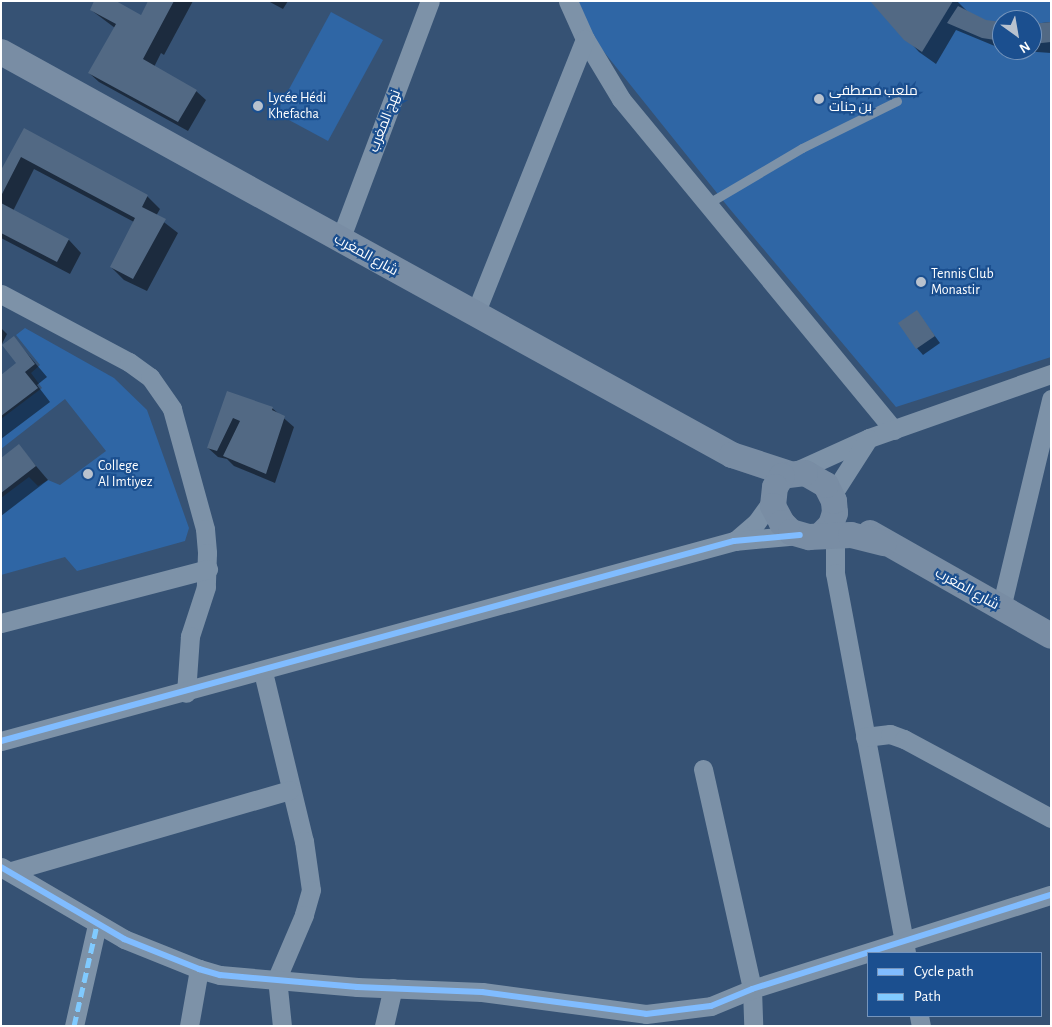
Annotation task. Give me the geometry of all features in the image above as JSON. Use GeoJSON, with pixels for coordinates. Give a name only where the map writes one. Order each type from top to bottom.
{"type":"FeatureCollection","features":[{"type":"Feature","properties":{"kind":"main road","name":"شارع المغرب"},"geometry":{"type":"LineString","coordinates":[[1,52],[732,455],[791,473],[816,478],[823,521]]}},
{"type":"Feature","properties":{"kind":"main road","name":"شارع المغرب"},"geometry":{"type":"LineString","coordinates":[[732,455],[773,499],[782,523],[823,521],[884,543],[1051,636]]}},
{"type":"Feature","properties":{"kind":"main road"},"geometry":{"type":"LineString","coordinates":[[773,499],[778,482],[791,473]]}},
{"type":"Feature","properties":{"kind":"street","name":"نهج المغرب"},"geometry":{"type":"LineString","coordinates":[[340,240],[430,1]]}},
{"type":"Feature","properties":{"kind":"street"},"geometry":{"type":"LineString","coordinates":[[568,1],[585,39],[621,99],[894,430]]}},
{"type":"Feature","properties":{"kind":"street"},"geometry":{"type":"LineString","coordinates":[[475,314],[585,39]]}},
{"type":"Feature","properties":{"kind":"street"},"geometry":{"type":"LineString","coordinates":[[1,294],[130,362],[150,377],[172,409],[205,529],[208,568],[206,587],[190,636],[186,693]]}},
{"type":"Feature","properties":{"kind":"street"},"geometry":{"type":"LineString","coordinates":[[791,473],[869,438],[1051,374]]}},
{"type":"Feature","properties":{"kind":"street"},"geometry":{"type":"LineString","coordinates":[[1001,608],[1051,399]]}},
{"type":"Feature","properties":{"kind":"street"},"geometry":{"type":"LineString","coordinates":[[835,573],[826,559],[823,521],[869,438]]}},
{"type":"Feature","properties":{"kind":"street"},"geometry":{"type":"LineString","coordinates":[[734,541],[756,523],[773,499]]}},
{"type":"Feature","properties":{"kind":"street"},"geometry":{"type":"LineString","coordinates":[[1,742],[263,672],[734,541],[823,521]]}},
{"type":"Feature","properties":{"kind":"street"},"geometry":{"type":"LineString","coordinates":[[823,521],[835,573],[904,947]]}},
{"type":"Feature","properties":{"kind":"street"},"geometry":{"type":"LineString","coordinates":[[1,622],[208,568]]}},
{"type":"Feature","properties":{"kind":"street"},"geometry":{"type":"LineString","coordinates":[[263,672],[290,790],[304,841],[311,890],[304,915],[277,978],[282,1026]]}},
{"type":"Feature","properties":{"kind":"street"},"geometry":{"type":"LineString","coordinates":[[865,736],[890,734],[904,739],[1051,818]]}},
{"type":"Feature","properties":{"kind":"street"},"geometry":{"type":"LineString","coordinates":[[703,769],[752,989],[754,1026]]}},
{"type":"Feature","properties":{"kind":"street"},"geometry":{"type":"LineString","coordinates":[[6,869],[290,790]]}},
{"type":"Feature","properties":{"kind":"street"},"geometry":{"type":"LineString","coordinates":[[6,869],[97,925],[199,969],[253,978],[482,992],[606,1018],[680,1012],[711,1006],[752,989],[867,957]]}},
{"type":"Feature","properties":{"kind":"street"},"geometry":{"type":"LineString","coordinates":[[886,952],[1051,896]]}},
{"type":"Feature","properties":{"kind":"street"},"geometry":{"type":"LineString","coordinates":[[74,1026],[97,925]]}},
{"type":"Feature","properties":{"kind":"street"},"geometry":{"type":"LineString","coordinates":[[190,1026],[199,969]]}},
{"type":"Feature","properties":{"kind":"street"},"geometry":{"type":"LineString","coordinates":[[384,1026],[393,988]]}},
{"type":"Feature","properties":{"kind":"lane"},"geometry":{"type":"LineString","coordinates":[[707,204],[802,148],[897,101]]}},
{"type":"Feature","properties":{"kind":"shaded area"},"geometry":{"type":"Polygon","coordinates":[[[572,1],[1051,1],[1051,357],[896,407],[729,208],[584,27],[572,1]]]}},
{"type":"Feature","properties":{"kind":"shaded area"},"geometry":{"type":"Polygon","coordinates":[[[331,12],[383,40],[328,141],[276,113],[331,12]]]}},
{"type":"Feature","properties":{"kind":"shaded area","name":"College Al Imtiyez"},"geometry":{"type":"Polygon","coordinates":[[[25,328],[114,378],[147,410],[189,528],[185,541],[77,571],[65,557],[1,575],[1,498],[29,477],[38,486],[48,480],[60,485],[106,451],[65,399],[1,449],[1,419],[42,388],[31,373],[40,365],[16,335],[25,328]]]}},
{"type":"Feature","properties":{"kind":"building"},"geometry":{"type":"Polygon","coordinates":[[[94,1],[116,1],[141,15],[148,1],[174,1],[143,59],[197,90],[178,122],[88,73],[116,24],[90,10],[94,1]]]}},
{"type":"Feature","properties":{"kind":"building"},"geometry":{"type":"Polygon","coordinates":[[[870,1],[953,1],[922,52],[904,40],[870,1]]]}},
{"type":"Feature","properties":{"kind":"building"},"geometry":{"type":"Polygon","coordinates":[[[958,6],[986,20],[992,21],[992,40],[982,38],[947,23],[958,6]]]}},
{"type":"Feature","properties":{"kind":"building"},"geometry":{"type":"Polygon","coordinates":[[[1051,22],[1051,42],[1042,43],[1042,23],[1051,22]]]}},
{"type":"Feature","properties":{"kind":"building"},"geometry":{"type":"Polygon","coordinates":[[[24,128],[148,195],[142,207],[166,219],[133,279],[110,267],[135,218],[21,157],[1,196],[1,170],[24,128]]]}},
{"type":"Feature","properties":{"kind":"building"},"geometry":{"type":"Polygon","coordinates":[[[1,203],[69,239],[57,262],[1,233],[1,203]]]}},
{"type":"Feature","properties":{"kind":"building"},"geometry":{"type":"Polygon","coordinates":[[[917,310],[935,336],[916,349],[898,323],[917,310]]]}},
{"type":"Feature","properties":{"kind":"building"},"geometry":{"type":"Polygon","coordinates":[[[14,336],[35,364],[25,372],[38,388],[1,416],[1,375],[16,363],[2,345],[14,336]]]}},
{"type":"Feature","properties":{"kind":"building"},"geometry":{"type":"Polygon","coordinates":[[[227,391],[273,407],[272,410],[285,416],[266,474],[223,456],[240,421],[233,418],[217,451],[207,448],[227,391]]]}},
{"type":"Feature","properties":{"kind":"building"},"geometry":{"type":"Polygon","coordinates":[[[19,444],[36,466],[1,493],[1,458],[19,444]]]}},
{"type":"Feature","properties":{"kind":"marked path"},"geometry":{"type":"LineString","coordinates":[[74,1026],[97,925]]}},
{"type":"Feature","properties":{"kind":"cycle path"},"geometry":{"type":"LineString","coordinates":[[1,741],[734,541],[800,535]]}},
{"type":"Feature","properties":{"kind":"cycle path"},"geometry":{"type":"LineString","coordinates":[[1,867],[124,939],[199,969],[220,975],[357,987],[482,992],[646,1014],[711,1006],[752,989],[867,953]]}},
{"type":"Feature","properties":{"kind":"cycle path"},"geometry":{"type":"LineString","coordinates":[[870,952],[1051,895]]}},
{"type":"Feature","properties":{"kind":"place","name":"ملعب مصطفى بن جنات"},"geometry":{"type":"Point","coordinates":[819,99]}},
{"type":"Feature","properties":{"kind":"place","name":"Lycée Hédi Khefacha"},"geometry":{"type":"Point","coordinates":[258,106]}},
{"type":"Feature","properties":{"kind":"place","name":"Tennis Club Monastir"},"geometry":{"type":"Point","coordinates":[921,282]}},
{"type":"Feature","properties":{"kind":"place","name":"College Al Imtiyez"},"geometry":{"type":"Point","coordinates":[88,474]}}]}
